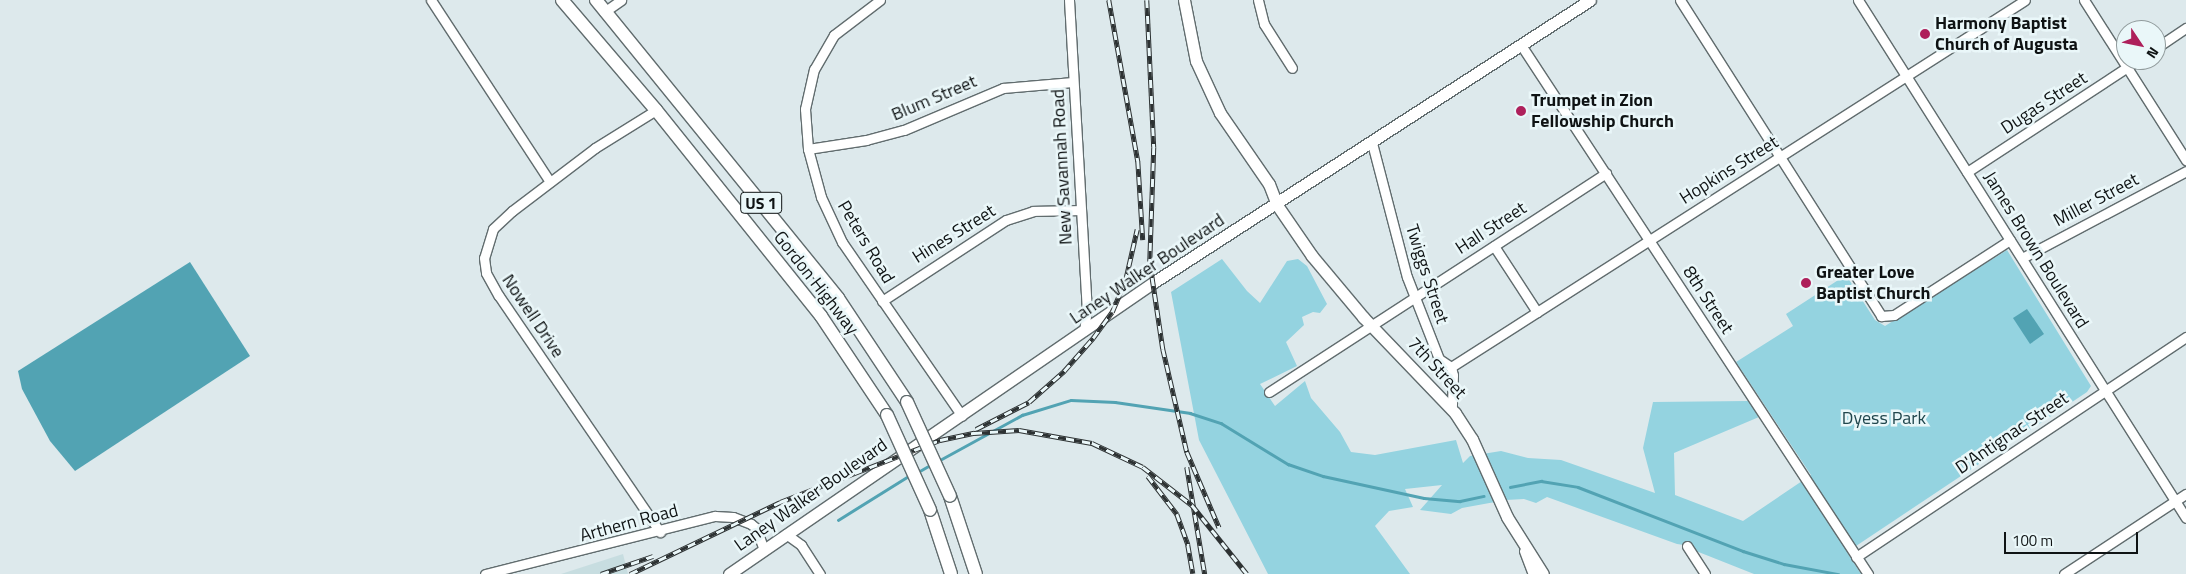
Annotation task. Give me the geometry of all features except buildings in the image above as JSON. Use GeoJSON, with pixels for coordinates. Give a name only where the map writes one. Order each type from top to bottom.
{"type":"FeatureCollection","features":[{"type":"Feature","properties":{"kind":"highway","name":"Gordon Highway"},"geometry":{"type":"LineString","coordinates":[[562,0],[656,110],[826,323],[887,415],[930,510],[942,545],[949,574]]}},
{"type":"Feature","properties":{"kind":"highway","name":"Gordon Highway"},"geometry":{"type":"LineString","coordinates":[[596,0],[838,298],[906,402],[950,496],[976,574]]}},
{"type":"Feature","properties":{"kind":"main road"},"geometry":{"type":"LineString","coordinates":[[1184,0],[1191,46],[1202,79],[1220,113],[1269,184],[1277,204]]}},
{"type":"Feature","properties":{"kind":"main road","name":"Laney Walker Boulevard"},"geometry":{"type":"LineString","coordinates":[[729,574],[892,459],[962,416],[1154,282],[1372,143],[1590,0]]}},
{"type":"Feature","properties":{"kind":"main road","name":"7th Street"},"geometry":{"type":"LineString","coordinates":[[1277,204],[1312,256],[1371,325],[1452,409],[1472,439],[1491,484],[1520,540],[1543,574]]}},
{"type":"Feature","properties":{"kind":"street"},"geometry":{"type":"LineString","coordinates":[[431,0],[550,182]]}},
{"type":"Feature","properties":{"kind":"street"},"geometry":{"type":"LineString","coordinates":[[604,12],[621,0]]}},
{"type":"Feature","properties":{"kind":"street","name":"Peters Road"},"geometry":{"type":"LineString","coordinates":[[880,0],[840,28],[818,62],[806,100],[808,149],[831,221],[882,301],[962,416]]}},
{"type":"Feature","properties":{"kind":"street","name":"New Savannah Road"},"geometry":{"type":"LineString","coordinates":[[1069,0],[1087,308],[1084,331]]}},
{"type":"Feature","properties":{"kind":"street"},"geometry":{"type":"LineString","coordinates":[[1258,0],[1267,29],[1292,68]]}},
{"type":"Feature","properties":{"kind":"street"},"geometry":{"type":"LineString","coordinates":[[1680,0],[1877,312],[1885,318],[2010,240]]}},
{"type":"Feature","properties":{"kind":"street","name":"James Brown Boulevard"},"geometry":{"type":"LineString","coordinates":[[1858,0],[2186,518]]}},
{"type":"Feature","properties":{"kind":"street","name":"Hopkins Street"},"geometry":{"type":"LineString","coordinates":[[1450,367],[2025,0]]}},
{"type":"Feature","properties":{"kind":"street"},"geometry":{"type":"LineString","coordinates":[[2084,0],[2116,49]]}},
{"type":"Feature","properties":{"kind":"street"},"geometry":{"type":"LineString","coordinates":[[2166,41],[2186,28]]}},
{"type":"Feature","properties":{"kind":"street","name":"8th Street"},"geometry":{"type":"LineString","coordinates":[[1521,45],[1868,574]]}},
{"type":"Feature","properties":{"kind":"street","name":"Dugas Street"},"geometry":{"type":"LineString","coordinates":[[1967,172],[2123,70]]}},
{"type":"Feature","properties":{"kind":"street"},"geometry":{"type":"LineString","coordinates":[[2130,70],[2186,160]]}},
{"type":"Feature","properties":{"kind":"street","name":"Blum Street"},"geometry":{"type":"LineString","coordinates":[[808,149],[866,140],[904,130],[1003,88],[1073,82]]}},
{"type":"Feature","properties":{"kind":"street","name":"Nowell Drive"},"geometry":{"type":"LineString","coordinates":[[656,110],[595,148],[550,182],[493,229],[485,248],[486,273],[660,532]]}},
{"type":"Feature","properties":{"kind":"street","name":"Twiggs Street"},"geometry":{"type":"LineString","coordinates":[[1372,143],[1414,297],[1439,358],[1450,367]]}},
{"type":"Feature","properties":{"kind":"street","name":"Miller Street"},"geometry":{"type":"LineString","coordinates":[[2022,258],[2186,171]]}},
{"type":"Feature","properties":{"kind":"street","name":"Hall Street"},"geometry":{"type":"LineString","coordinates":[[1269,392],[1606,173]]}},
{"type":"Feature","properties":{"kind":"street","name":"Hines Street"},"geometry":{"type":"LineString","coordinates":[[882,301],[1006,220],[1033,211],[1080,210]]}},
{"type":"Feature","properties":{"kind":"street"},"geometry":{"type":"LineString","coordinates":[[1494,246],[1537,312]]}},
{"type":"Feature","properties":{"kind":"street","name":"D'Antignac Street"},"geometry":{"type":"LineString","coordinates":[[1859,560],[2186,337]]}},
{"type":"Feature","properties":{"kind":"street"},"geometry":{"type":"LineString","coordinates":[[1450,367],[1454,386],[1452,409]]}},
{"type":"Feature","properties":{"kind":"street"},"geometry":{"type":"LineString","coordinates":[[2064,574],[2186,494]]}},
{"type":"Feature","properties":{"kind":"street","name":"Arthern Road"},"geometry":{"type":"LineString","coordinates":[[485,574],[660,532],[715,516],[734,517],[756,528],[764,550]]}},
{"type":"Feature","properties":{"kind":"street"},"geometry":{"type":"LineString","coordinates":[[786,534],[801,545],[820,574]]}},
{"type":"Feature","properties":{"kind":"street"},"geometry":{"type":"LineString","coordinates":[[1520,540],[1532,574]]}},
{"type":"Feature","properties":{"kind":"street"},"geometry":{"type":"LineString","coordinates":[[1687,546],[1705,574]]}},
{"type":"Feature","properties":{"kind":"shaded area"},"geometry":{"type":"Polygon","coordinates":[[[190,262],[250,356],[75,471],[50,441],[22,389],[18,371],[190,262]]]}},
{"type":"Feature","properties":{"kind":"shaded area"},"geometry":{"type":"Polygon","coordinates":[[[2027,309],[2044,334],[2030,344],[2013,318],[2027,309]]]}},
{"type":"Feature","properties":{"kind":"shaded area"},"geometry":{"type":"Polygon","coordinates":[[[623,554],[628,574],[561,574],[623,554]]]}},
{"type":"Feature","properties":{"kind":"green space","name":"Dyess Park"},"geometry":{"type":"Polygon","coordinates":[[[2007,250],[2091,386],[2087,392],[1847,552],[1861,574],[1754,574],[1696,551],[1691,546],[1677,544],[1547,497],[1536,503],[1524,499],[1506,500],[1462,508],[1451,514],[1420,510],[1442,485],[1405,489],[1413,507],[1389,511],[1375,526],[1410,574],[1268,574],[1199,440],[1171,292],[1222,259],[1247,291],[1260,303],[1287,261],[1298,259],[1307,266],[1327,304],[1320,313],[1313,312],[1302,317],[1304,325],[1286,342],[1297,366],[1260,384],[1275,406],[1305,381],[1311,398],[1340,432],[1351,452],[1375,455],[1456,440],[1463,463],[1470,456],[1501,451],[1528,458],[1561,460],[1655,493],[1643,448],[1653,402],[1748,401],[1759,417],[1674,453],[1675,495],[1743,521],[1811,475],[1736,362],[1793,326],[1786,314],[1846,275],[1875,320],[1885,326],[2007,250]]]}},
{"type":"Feature","properties":{"kind":"waterway"},"geometry":{"type":"LineString","coordinates":[[938,461],[1022,415],[1071,400],[1115,402],[1190,413],[1221,423],[1288,464],[1323,476],[1424,498],[1460,501],[1483,496]]}},
{"type":"Feature","properties":{"kind":"waterway"},"geometry":{"type":"LineString","coordinates":[[918,472],[930,465]]}},
{"type":"Feature","properties":{"kind":"waterway"},"geometry":{"type":"LineString","coordinates":[[838,520],[910,475]]}},
{"type":"Feature","properties":{"kind":"waterway"},"geometry":{"type":"LineString","coordinates":[[1510,487],[1541,481],[1578,487],[1743,551],[1784,564],[1838,574]]}},
{"type":"Feature","properties":{"kind":"railway"},"geometry":{"type":"LineString","coordinates":[[1109,0],[1138,161],[1143,240]]}},
{"type":"Feature","properties":{"kind":"railway"},"geometry":{"type":"LineString","coordinates":[[1147,0],[1154,147],[1150,262],[1163,349],[1187,452],[1219,527]]}},
{"type":"Feature","properties":{"kind":"railway"},"geometry":{"type":"LineString","coordinates":[[976,429],[1029,402],[1064,371],[1093,338],[1112,312],[1125,282],[1137,229]]}},
{"type":"Feature","properties":{"kind":"railway"},"geometry":{"type":"LineString","coordinates":[[630,574],[780,502],[940,440],[974,433],[1019,430],[1092,443],[1143,467],[1192,505],[1247,574]]}},
{"type":"Feature","properties":{"kind":"railway"},"geometry":{"type":"LineString","coordinates":[[1187,467],[1205,574]]}},
{"type":"Feature","properties":{"kind":"railway"},"geometry":{"type":"LineString","coordinates":[[1148,476],[1177,514],[1188,545],[1193,574]]}},
{"type":"Feature","properties":{"kind":"railway"},"geometry":{"type":"LineString","coordinates":[[601,574],[653,556]]}},
{"type":"Feature","properties":{"kind":"place","name":"Harmony Baptist Church of Augusta"},"geometry":{"type":"Point","coordinates":[1925,34]}},
{"type":"Feature","properties":{"kind":"place","name":"Trumpet in Zion Fellowship Church"},"geometry":{"type":"Point","coordinates":[1521,111]}},
{"type":"Feature","properties":{"kind":"place","name":"Greater Love Baptist Church"},"geometry":{"type":"Point","coordinates":[1806,283]}}]}
